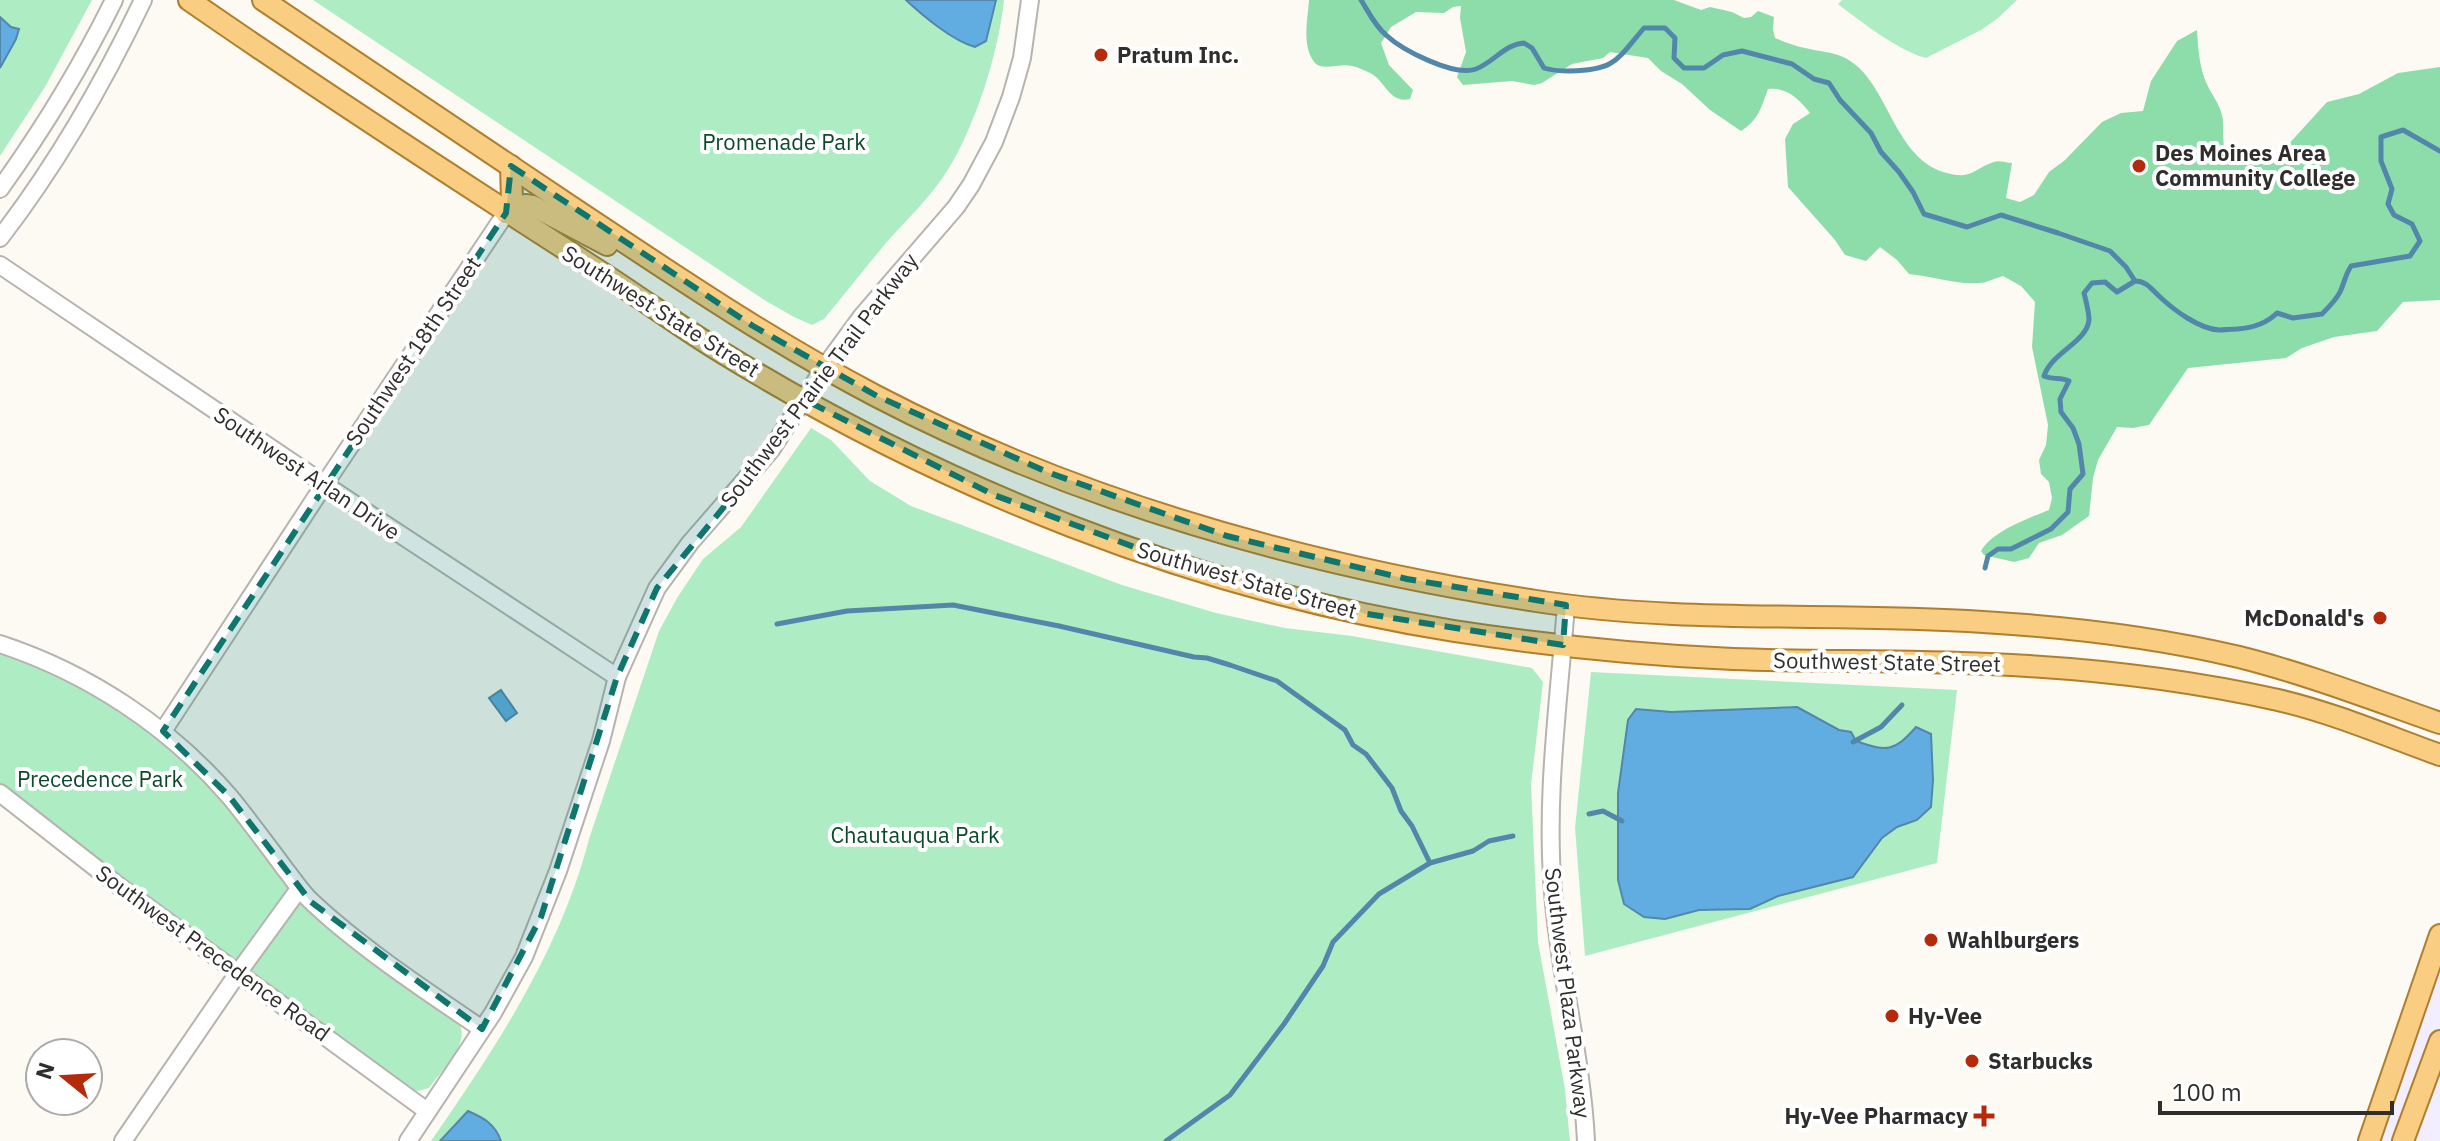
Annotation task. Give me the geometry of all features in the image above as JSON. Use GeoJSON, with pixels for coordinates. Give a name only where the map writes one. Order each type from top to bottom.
{"type":"FeatureCollection","features":[{"type":"Feature","properties":{"kind":"main road","name":"Southwest State Street"},"geometry":{"type":"LineString","coordinates":[[189,0],[506,213],[720,351],[803,399],[908,455],[994,495],[1084,531],[1172,561],[1271,591],[1367,614],[1451,630],[1563,645],[1730,659],[2035,666],[2167,680],[2300,706],[2440,755]]}},
{"type":"Feature","properties":{"kind":"main road","name":"Southwest State Street"},"geometry":{"type":"LineString","coordinates":[[263,0],[684,282],[824,368],[992,450],[1094,491],[1227,536],[1407,579],[1566,605],[1684,616],[1980,622],[2108,633],[2247,659],[2440,723]]}},
{"type":"Feature","properties":{"kind":"main road"},"geometry":{"type":"LineString","coordinates":[[506,213],[512,200],[511,166]]}},
{"type":"Feature","properties":{"kind":"main road"},"geometry":{"type":"LineString","coordinates":[[506,213],[525,205],[533,206],[632,259],[684,282]]}},
{"type":"Feature","properties":{"kind":"main road"},"geometry":{"type":"LineString","coordinates":[[2369,1141],[2440,935]]}},
{"type":"Feature","properties":{"kind":"main road"},"geometry":{"type":"LineString","coordinates":[[2403,1141],[2440,1041]]}},
{"type":"Feature","properties":{"kind":"street"},"geometry":{"type":"LineString","coordinates":[[0,189],[55,108],[114,0]]}},
{"type":"Feature","properties":{"kind":"street"},"geometry":{"type":"LineString","coordinates":[[0,238],[78,123],[143,0]]}},
{"type":"Feature","properties":{"kind":"street","name":"Southwest Prairie Trail Parkway"},"geometry":{"type":"LineString","coordinates":[[408,1141],[482,1029],[524,957],[541,917],[601,741],[617,677],[657,588],[690,543],[771,450],[824,368],[888,283],[956,207],[984,163],[1018,73],[1030,0]]}},
{"type":"Feature","properties":{"kind":"street","name":"Southwest 18th Street"},"geometry":{"type":"LineString","coordinates":[[163,731],[506,213]]}},
{"type":"Feature","properties":{"kind":"street","name":"Southwest Arlan Drive"},"geometry":{"type":"LineString","coordinates":[[0,265],[617,677]]}},
{"type":"Feature","properties":{"kind":"street","name":"Southwest Plaza Parkway"},"geometry":{"type":"LineString","coordinates":[[1566,605],[1551,774],[1551,867],[1586,1141]]}},
{"type":"Feature","properties":{"kind":"street"},"geometry":{"type":"LineString","coordinates":[[0,644],[74,675],[163,731],[229,796],[311,902],[351,935],[482,1029]]}},
{"type":"Feature","properties":{"kind":"street","name":"Southwest Precedence Road"},"geometry":{"type":"LineString","coordinates":[[0,793],[115,883],[427,1111]]}},
{"type":"Feature","properties":{"kind":"street"},"geometry":{"type":"LineString","coordinates":[[123,1141],[299,889]]}},
{"type":"Feature","properties":{"kind":"highlighted area"},"geometry":{"type":"Polygon","coordinates":[[[511,166],[753,326],[877,396],[1047,472],[1227,536],[1407,579],[1566,605],[1563,645],[1367,614],[1172,561],[994,495],[803,399],[771,450],[657,588],[617,677],[541,917],[482,1029],[311,902],[229,796],[163,731],[506,213],[511,166]]]}},
{"type":"Feature","properties":{"kind":"shaded area"},"geometry":{"type":"Polygon","coordinates":[[[2440,935],[2440,1141],[2369,1141],[2440,935]]]}},
{"type":"Feature","properties":{"kind":"green space"},"geometry":{"type":"Polygon","coordinates":[[[0,0],[92,0],[45,87],[0,156],[0,0]]]}},
{"type":"Feature","properties":{"kind":"green space","name":"Promenade Park"},"geometry":{"type":"Polygon","coordinates":[[[313,0],[1004,0],[985,87],[949,168],[824,319],[812,325],[766,301],[313,0]]]}},
{"type":"Feature","properties":{"kind":"green space"},"geometry":{"type":"Polygon","coordinates":[[[1309,0],[1674,0],[1701,10],[1710,7],[1744,18],[1758,11],[1774,17],[1775,38],[1838,55],[1857,66],[1878,93],[1906,142],[1930,166],[1962,175],[1996,161],[2012,163],[2006,198],[2020,202],[2034,195],[2049,172],[2102,122],[2121,113],[2143,111],[2151,81],[2177,41],[2197,30],[2203,74],[2222,114],[2226,157],[2242,161],[2262,150],[2277,157],[2327,102],[2359,94],[2398,73],[2440,67],[2440,300],[2403,302],[2377,331],[2334,337],[2302,348],[2286,358],[2188,368],[2149,425],[2117,427],[2098,460],[2089,516],[2062,535],[2039,543],[2029,558],[2014,562],[1984,555],[1981,551],[1993,537],[2049,510],[2052,498],[2049,482],[2041,474],[2039,460],[2046,445],[2048,425],[2032,347],[2035,302],[2021,286],[2003,276],[1970,283],[1909,274],[1880,247],[1866,261],[1845,255],[1788,187],[1785,139],[1793,124],[1810,113],[1796,98],[1781,90],[1768,89],[1755,118],[1741,131],[1710,110],[1648,58],[1610,52],[1603,58],[1572,64],[1534,85],[1512,81],[1463,85],[1457,77],[1466,52],[1461,6],[1444,13],[1416,12],[1391,27],[1381,43],[1389,65],[1413,90],[1410,99],[1403,100],[1392,95],[1375,76],[1354,66],[1322,66],[1315,63],[1307,41],[1309,0]]]}},
{"type":"Feature","properties":{"kind":"green space"},"geometry":{"type":"Polygon","coordinates":[[[1842,0],[2017,0],[1981,30],[1926,58],[1892,43],[1838,4],[1842,0]]]}},
{"type":"Feature","properties":{"kind":"green space","name":"Chautauqua Park"},"geometry":{"type":"Polygon","coordinates":[[[811,428],[831,440],[870,481],[911,506],[1122,585],[1216,613],[1285,628],[1352,636],[1532,668],[1543,682],[1531,785],[1538,942],[1565,1089],[1570,1141],[431,1141],[524,997],[561,920],[659,631],[703,559],[741,527],[811,428]]]}},
{"type":"Feature","properties":{"kind":"green space","name":"Precedence Park"},"geometry":{"type":"Polygon","coordinates":[[[0,650],[84,687],[168,745],[221,797],[255,841],[459,1023],[462,1031],[458,1048],[429,1088],[418,1091],[409,1088],[164,911],[0,786],[0,650]]]}},
{"type":"Feature","properties":{"kind":"green space"},"geometry":{"type":"Polygon","coordinates":[[[1591,672],[1957,690],[1937,863],[1585,956],[1575,828],[1591,672]]]}},
{"type":"Feature","properties":{"kind":"water"},"geometry":{"type":"Polygon","coordinates":[[[906,0],[996,0],[986,41],[975,47],[948,34],[906,0]]]}},
{"type":"Feature","properties":{"kind":"water"},"geometry":{"type":"Polygon","coordinates":[[[0,17],[11,27],[19,29],[0,68],[0,17]]]}},
{"type":"Feature","properties":{"kind":"water"},"geometry":{"type":"Polygon","coordinates":[[[501,690],[517,713],[506,721],[489,698],[501,690]]]}},
{"type":"Feature","properties":{"kind":"water"},"geometry":{"type":"Polygon","coordinates":[[[1797,707],[1839,730],[1851,732],[1856,741],[1875,747],[1896,745],[1916,727],[1931,734],[1931,807],[1917,820],[1897,827],[1882,838],[1853,877],[1778,896],[1750,909],[1699,910],[1665,919],[1644,917],[1624,904],[1618,880],[1618,793],[1628,720],[1636,709],[1671,712],[1797,707]]]}},
{"type":"Feature","properties":{"kind":"water"},"geometry":{"type":"Polygon","coordinates":[[[468,1111],[488,1122],[501,1141],[440,1141],[468,1111]]]}},
{"type":"Feature","properties":{"kind":"waterway"},"geometry":{"type":"LineString","coordinates":[[1361,0],[1378,27],[1394,41],[1429,61],[1455,69],[1476,69],[1511,46],[1524,43],[1532,48],[1544,68],[1566,71],[1597,68],[1613,62],[1644,28],[1665,28],[1675,38],[1674,58],[1684,68],[1704,68],[1723,55],[1742,51],[1792,64],[1814,79],[1829,83],[1840,100],[1871,133],[1881,152],[1913,192],[1924,214],[1967,227],[2001,215],[2110,251],[2135,281],[2146,284],[2187,318],[2211,329],[2254,326],[2277,313],[2293,318],[2322,314],[2338,295],[2351,266],[2410,256],[2420,241],[2412,224],[2394,215],[2388,204],[2392,189],[2381,161],[2381,137],[2403,130],[2440,151]]}},
{"type":"Feature","properties":{"kind":"waterway"},"geometry":{"type":"LineString","coordinates":[[1985,568],[1988,556],[1998,549],[2011,549],[2051,529],[2068,512],[2070,489],[2083,474],[2079,444],[2073,428],[2061,412],[2060,399],[2069,381],[2044,376],[2054,361],[2087,328],[2089,317],[2084,293],[2092,283],[2105,282],[2117,292],[2135,281]]}},
{"type":"Feature","properties":{"kind":"waterway"},"geometry":{"type":"LineString","coordinates":[[777,624],[847,611],[953,605],[1207,658],[1277,681],[1345,730],[1353,745],[1366,754],[1392,788],[1430,863]]}},
{"type":"Feature","properties":{"kind":"waterway"},"geometry":{"type":"LineString","coordinates":[[1853,742],[1881,727],[1902,705]]}},
{"type":"Feature","properties":{"kind":"waterway"},"geometry":{"type":"LineString","coordinates":[[1589,814],[1603,811],[1622,821]]}},
{"type":"Feature","properties":{"kind":"waterway"},"geometry":{"type":"LineString","coordinates":[[1166,1141],[1230,1095],[1284,1024],[1323,966],[1333,942],[1379,894],[1430,863],[1473,851],[1489,841],[1513,836]]}},
{"type":"Feature","properties":{"kind":"place","name":"Pratum Inc."},"geometry":{"type":"Point","coordinates":[1101,55]}},
{"type":"Feature","properties":{"kind":"place","name":"Des Moines Area Community College"},"geometry":{"type":"Point","coordinates":[2139,166]}},
{"type":"Feature","properties":{"kind":"place","name":"McDonald's"},"geometry":{"type":"Point","coordinates":[2380,618]}},
{"type":"Feature","properties":{"kind":"place","name":"Wahlburgers"},"geometry":{"type":"Point","coordinates":[1931,940]}},
{"type":"Feature","properties":{"kind":"place","name":"Hy-Vee"},"geometry":{"type":"Point","coordinates":[1892,1016]}},
{"type":"Feature","properties":{"kind":"place","name":"Starbucks"},"geometry":{"type":"Point","coordinates":[1972,1061]}},
{"type":"Feature","properties":{"kind":"place","name":"Hy-Vee Pharmacy"},"geometry":{"type":"Point","coordinates":[1984,1116]}}]}
